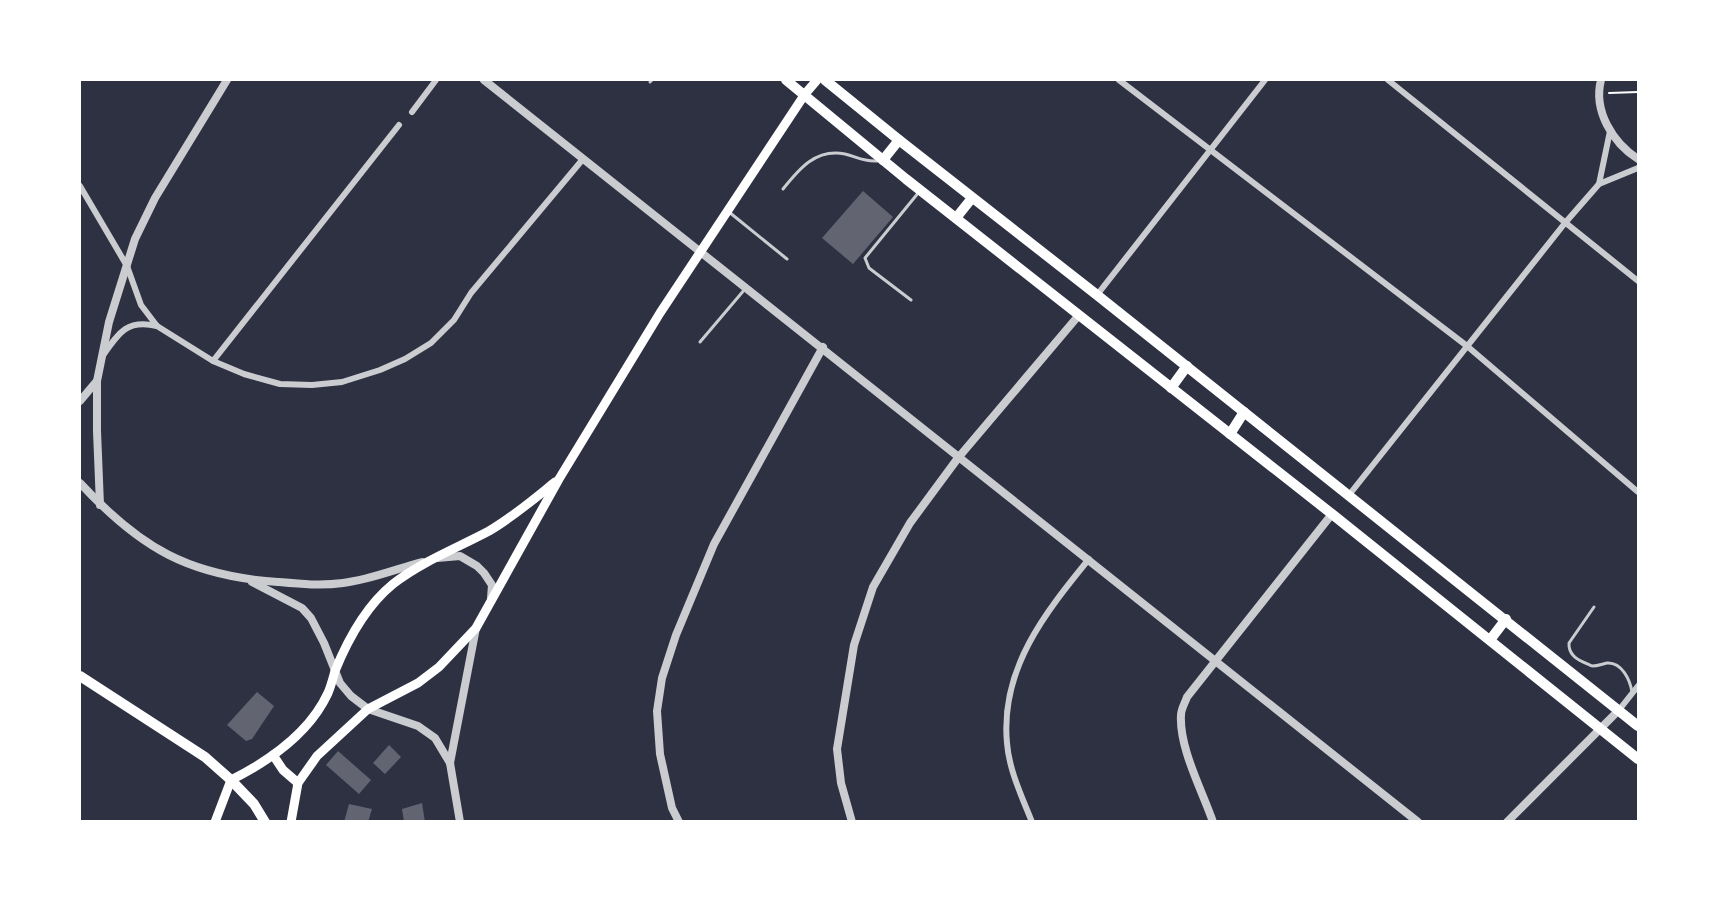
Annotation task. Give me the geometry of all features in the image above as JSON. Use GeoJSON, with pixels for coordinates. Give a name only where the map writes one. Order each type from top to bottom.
{"type":"FeatureCollection","features":[{"type":"Feature","properties":{"kind":"main road"},"geometry":{"type":"LineString","coordinates":[[786,80],[920,190],[1332,514],[1638,759]]}},
{"type":"Feature","properties":{"kind":"main road"},"geometry":{"type":"LineString","coordinates":[[291,822],[298,783],[318,756],[368,710],[418,683],[439,667],[476,628],[559,479],[660,313],[805,94],[817,80]]}},
{"type":"Feature","properties":{"kind":"main road"},"geometry":{"type":"LineString","coordinates":[[825,80],[1638,726]]}},
{"type":"Feature","properties":{"kind":"main road"},"geometry":{"type":"LineString","coordinates":[[883,160],[899,140]]}},
{"type":"Feature","properties":{"kind":"main road"},"geometry":{"type":"LineString","coordinates":[[956,218],[972,198]]}},
{"type":"Feature","properties":{"kind":"main road"},"geometry":{"type":"LineString","coordinates":[[1171,388],[1187,366]]}},
{"type":"Feature","properties":{"kind":"main road"},"geometry":{"type":"LineString","coordinates":[[1230,434],[1244,412]]}},
{"type":"Feature","properties":{"kind":"main road"},"geometry":{"type":"LineString","coordinates":[[215,822],[231,780],[273,755],[301,729],[320,706],[352,635],[368,611],[393,584],[491,529],[520,510],[559,479]]}},
{"type":"Feature","properties":{"kind":"main road"},"geometry":{"type":"LineString","coordinates":[[1490,640],[1506,619]]}},
{"type":"Feature","properties":{"kind":"main road"},"geometry":{"type":"LineString","coordinates":[[80,676],[205,757],[254,804],[265,822]]}},
{"type":"Feature","properties":{"kind":"main road"},"geometry":{"type":"LineString","coordinates":[[273,755],[286,773],[298,783]]}},
{"type":"Feature","properties":{"kind":"street"},"geometry":{"type":"LineString","coordinates":[[100,505],[97,381],[109,322],[135,238],[155,198],[227,80]]}},
{"type":"Feature","properties":{"kind":"street"},"geometry":{"type":"LineString","coordinates":[[412,112],[436,80]]}},
{"type":"Feature","properties":{"kind":"street"},"geometry":{"type":"LineString","coordinates":[[484,80],[700,253],[823,347],[958,458],[1089,559],[1418,822]]}},
{"type":"Feature","properties":{"kind":"street"},"geometry":{"type":"LineString","coordinates":[[1119,80],[1467,346],[1638,492]]}},
{"type":"Feature","properties":{"kind":"street"},"geometry":{"type":"LineString","coordinates":[[1097,295],[1265,80]]}},
{"type":"Feature","properties":{"kind":"street"},"geometry":{"type":"LineString","coordinates":[[1388,80],[1638,281]]}},
{"type":"Feature","properties":{"kind":"street"},"geometry":{"type":"LineString","coordinates":[[1601,80],[1601,108],[1610,131],[1626,151],[1638,159]]}},
{"type":"Feature","properties":{"kind":"street"},"geometry":{"type":"LineString","coordinates":[[213,360],[399,125]]}},
{"type":"Feature","properties":{"kind":"street"},"geometry":{"type":"LineString","coordinates":[[1599,184],[1610,131]]}},
{"type":"Feature","properties":{"kind":"street"},"geometry":{"type":"LineString","coordinates":[[104,354],[121,332],[133,324],[144,322],[157,326],[213,360],[244,374],[280,384],[312,385],[342,382],[380,370],[405,359],[431,343],[454,320],[471,293],[583,159]]}},
{"type":"Feature","properties":{"kind":"street"},"geometry":{"type":"LineString","coordinates":[[1349,495],[1565,223],[1599,184],[1638,168]]}},
{"type":"Feature","properties":{"kind":"street"},"geometry":{"type":"LineString","coordinates":[[80,186],[128,266],[141,304],[157,326]]}},
{"type":"Feature","properties":{"kind":"street"},"geometry":{"type":"LineString","coordinates":[[852,822],[841,783],[837,749],[854,645],[873,587],[910,523],[958,458],[1079,315]]}},
{"type":"Feature","properties":{"kind":"street"},"geometry":{"type":"LineString","coordinates":[[679,822],[672,808],[660,754],[657,711],[662,678],[676,635],[714,544],[823,347]]}},
{"type":"Feature","properties":{"kind":"street"},"geometry":{"type":"LineString","coordinates":[[80,401],[97,381]]}},
{"type":"Feature","properties":{"kind":"street"},"geometry":{"type":"LineString","coordinates":[[80,483],[100,505],[139,537],[175,560],[205,571],[248,580],[315,585],[343,583],[437,558],[460,556],[484,573],[492,585],[491,598]]}},
{"type":"Feature","properties":{"kind":"street"},"geometry":{"type":"LineString","coordinates":[[1213,822],[1181,733],[1181,712],[1187,697],[1332,514]]}},
{"type":"Feature","properties":{"kind":"street"},"geometry":{"type":"LineString","coordinates":[[1032,822],[1017,784],[1007,744],[1006,704],[1016,671],[1034,631],[1089,559]]}},
{"type":"Feature","properties":{"kind":"street"},"geometry":{"type":"LineString","coordinates":[[248,580],[302,608],[311,618],[344,689],[368,710],[418,726],[435,738],[450,763]]}},
{"type":"Feature","properties":{"kind":"street"},"geometry":{"type":"LineString","coordinates":[[460,822],[450,763],[476,628]]}},
{"type":"Feature","properties":{"kind":"street"},"geometry":{"type":"LineString","coordinates":[[1506,822],[1619,711],[1638,686]]}},
{"type":"Feature","properties":{"kind":"lane"},"geometry":{"type":"LineString","coordinates":[[783,189],[801,166],[824,155],[844,154],[858,160],[883,160]]}},
{"type":"Feature","properties":{"kind":"lane"},"geometry":{"type":"LineString","coordinates":[[911,300],[869,268],[865,258],[920,190]]}},
{"type":"Feature","properties":{"kind":"lane"},"geometry":{"type":"LineString","coordinates":[[729,212],[787,259]]}},
{"type":"Feature","properties":{"kind":"lane"},"geometry":{"type":"LineString","coordinates":[[700,342],[746,288]]}},
{"type":"Feature","properties":{"kind":"lane"},"geometry":{"type":"LineString","coordinates":[[1594,607],[1569,643],[1569,650],[1571,654],[1592,666],[1617,664],[1630,684],[1632,694]]}},
{"type":"Feature","properties":{"kind":"path"},"geometry":{"type":"LineString","coordinates":[[1600,93],[1638,92]]}},
{"type":"Feature","properties":{"kind":"building"},"geometry":{"type":"Polygon","coordinates":[[[863,191],[893,217],[853,264],[822,238],[863,191]]]}},
{"type":"Feature","properties":{"kind":"building"},"geometry":{"type":"Polygon","coordinates":[[[257,692],[274,706],[252,739],[246,741],[227,725],[257,692]]]}},
{"type":"Feature","properties":{"kind":"building"},"geometry":{"type":"Polygon","coordinates":[[[389,745],[401,757],[385,774],[373,763],[389,745]]]}},
{"type":"Feature","properties":{"kind":"building"},"geometry":{"type":"Polygon","coordinates":[[[338,751],[371,780],[359,794],[326,765],[338,751]]]}},
{"type":"Feature","properties":{"kind":"building"},"geometry":{"type":"Polygon","coordinates":[[[422,803],[425,822],[404,822],[402,809],[422,803]]]}},
{"type":"Feature","properties":{"kind":"building"},"geometry":{"type":"Polygon","coordinates":[[[349,804],[372,809],[368,822],[344,822],[349,804]]]}}]}
